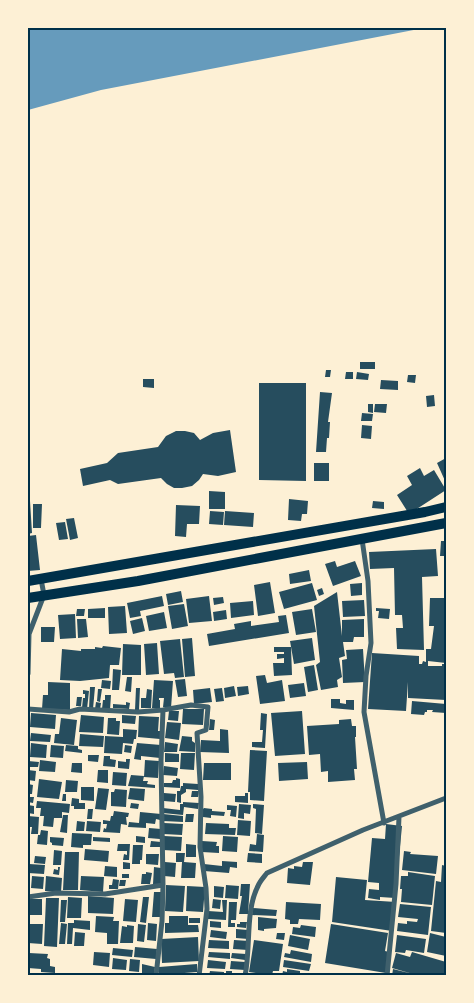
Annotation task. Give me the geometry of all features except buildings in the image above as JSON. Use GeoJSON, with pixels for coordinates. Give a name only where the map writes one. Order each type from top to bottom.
{"type":"FeatureCollection","features":[{"type":"Feature","properties":{"kind":"main road"},"geometry":{"type":"LineString","coordinates":[[28,581],[446,507]]}},
{"type":"Feature","properties":{"kind":"main road"},"geometry":{"type":"LineString","coordinates":[[28,598],[138,581],[446,523]]}},
{"type":"Feature","properties":{"kind":"street"},"geometry":{"type":"LineString","coordinates":[[362,539],[368,581],[371,643],[366,676],[364,712],[384,823]]}},
{"type":"Feature","properties":{"kind":"street"},"geometry":{"type":"LineString","coordinates":[[28,674],[29,634],[44,596],[41,578]]}},
{"type":"Feature","properties":{"kind":"street"},"geometry":{"type":"LineString","coordinates":[[28,709],[69,712],[80,709],[138,712],[191,705],[208,707],[206,730],[197,733],[201,797],[200,847],[207,909],[199,976]]}},
{"type":"Feature","properties":{"kind":"street"},"geometry":{"type":"LineString","coordinates":[[156,976],[164,885],[161,761],[163,710]]}},
{"type":"Feature","properties":{"kind":"street"},"geometry":{"type":"LineString","coordinates":[[245,976],[248,959],[251,907],[258,886],[267,873],[446,798]]}},
{"type":"Feature","properties":{"kind":"street"},"geometry":{"type":"LineString","coordinates":[[387,976],[396,884],[399,817]]}},
{"type":"Feature","properties":{"kind":"street"},"geometry":{"type":"LineString","coordinates":[[28,897],[56,894],[105,894],[164,885]]}},
{"type":"Feature","properties":{"kind":"water"},"geometry":{"type":"Polygon","coordinates":[[[28,28],[424,28],[101,90],[28,110],[28,28]]]}}]}
